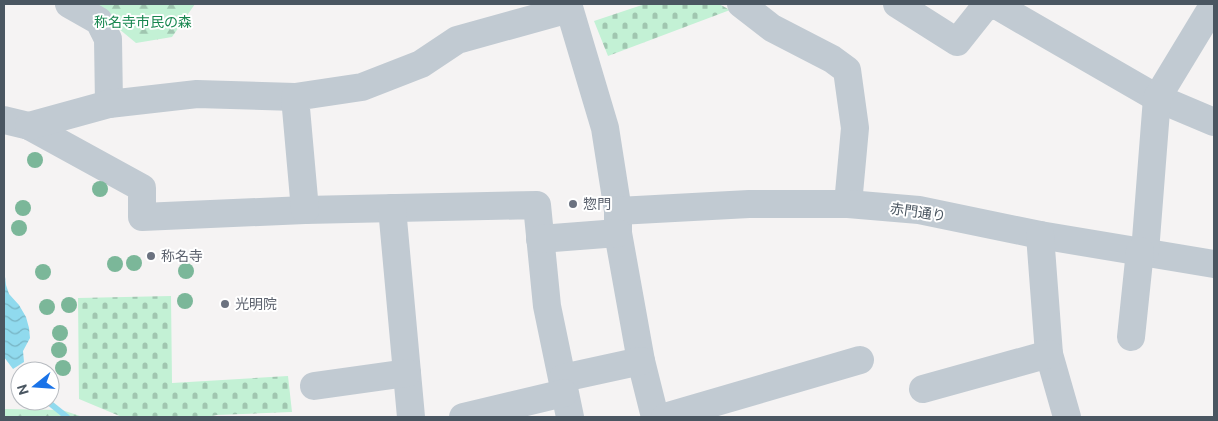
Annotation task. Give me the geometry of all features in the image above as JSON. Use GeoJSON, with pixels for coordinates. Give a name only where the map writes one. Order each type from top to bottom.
{"type":"FeatureCollection","features":[{"type":"Feature","properties":{"kind":"street"},"geometry":{"type":"LineString","coordinates":[[69,4],[99,21],[108,39],[109,104]]}},
{"type":"Feature","properties":{"kind":"street"},"geometry":{"type":"LineString","coordinates":[[741,4],[772,28],[832,59],[847,70],[855,128],[848,204]]}},
{"type":"Feature","properties":{"kind":"street"},"geometry":{"type":"LineString","coordinates":[[897,4],[957,42],[984,8],[997,4],[1157,98],[1214,122]]}},
{"type":"Feature","properties":{"kind":"street"},"geometry":{"type":"LineString","coordinates":[[1132,337],[1143,251],[1157,98],[1214,4]]}},
{"type":"Feature","properties":{"kind":"street"},"geometry":{"type":"LineString","coordinates":[[16,123],[109,104],[197,94],[296,97],[362,86],[421,64],[457,40],[569,6],[605,128],[618,222],[641,361],[655,417]]}},
{"type":"Feature","properties":{"kind":"street"},"geometry":{"type":"LineString","coordinates":[[296,97],[305,210]]}},
{"type":"Feature","properties":{"kind":"street"},"geometry":{"type":"LineString","coordinates":[[16,123],[142,188],[142,217],[305,210],[537,205],[547,306],[566,396]]}},
{"type":"Feature","properties":{"kind":"street","name":"赤門通り"},"geometry":{"type":"LineString","coordinates":[[540,239],[618,222],[749,204],[848,204],[919,210],[1040,235],[1214,264]]}},
{"type":"Feature","properties":{"kind":"street"},"geometry":{"type":"LineString","coordinates":[[392,208],[411,417]]}},
{"type":"Feature","properties":{"kind":"street"},"geometry":{"type":"LineString","coordinates":[[1040,235],[1049,354],[1067,417]]}},
{"type":"Feature","properties":{"kind":"street"},"geometry":{"type":"LineString","coordinates":[[923,389],[1049,354]]}},
{"type":"Feature","properties":{"kind":"street"},"geometry":{"type":"LineString","coordinates":[[665,417],[860,360]]}},
{"type":"Feature","properties":{"kind":"street"},"geometry":{"type":"LineString","coordinates":[[463,417],[566,396],[641,361]]}},
{"type":"Feature","properties":{"kind":"street"},"geometry":{"type":"LineString","coordinates":[[314,386],[408,373]]}},
{"type":"Feature","properties":{"kind":"green space","name":"称名寺市民の森"},"geometry":{"type":"Polygon","coordinates":[[[89,4],[195,4],[172,37],[136,43],[89,4]]]}},
{"type":"Feature","properties":{"kind":"green space"},"geometry":{"type":"Polygon","coordinates":[[[645,4],[719,4],[730,10],[608,56],[594,21],[645,4]]]}},
{"type":"Feature","properties":{"kind":"green space"},"geometry":{"type":"Polygon","coordinates":[[[171,296],[172,383],[288,376],[292,412],[205,417],[122,417],[79,399],[78,298],[171,296]]]}},
{"type":"Feature","properties":{"kind":"green space"},"geometry":{"type":"Polygon","coordinates":[[[4,409],[10,409],[10,411],[62,410],[83,417],[4,417],[4,409]]]}},
{"type":"Feature","properties":{"kind":"water"},"geometry":{"type":"Polygon","coordinates":[[[4,268],[9,294],[19,305],[26,317],[30,338],[23,351],[24,361],[10,361],[10,365],[4,357],[4,268]]]}},
{"type":"Feature","properties":{"kind":"waterway"},"geometry":{"type":"LineString","coordinates":[[60,411],[67,417]]}},
{"type":"Feature","properties":{"kind":"place","name":"惣門"},"geometry":{"type":"Point","coordinates":[573,204]}},
{"type":"Feature","properties":{"kind":"place","name":"称名寺"},"geometry":{"type":"Point","coordinates":[151,256]}},
{"type":"Feature","properties":{"kind":"place","name":"光明院"},"geometry":{"type":"Point","coordinates":[225,304]}}]}
